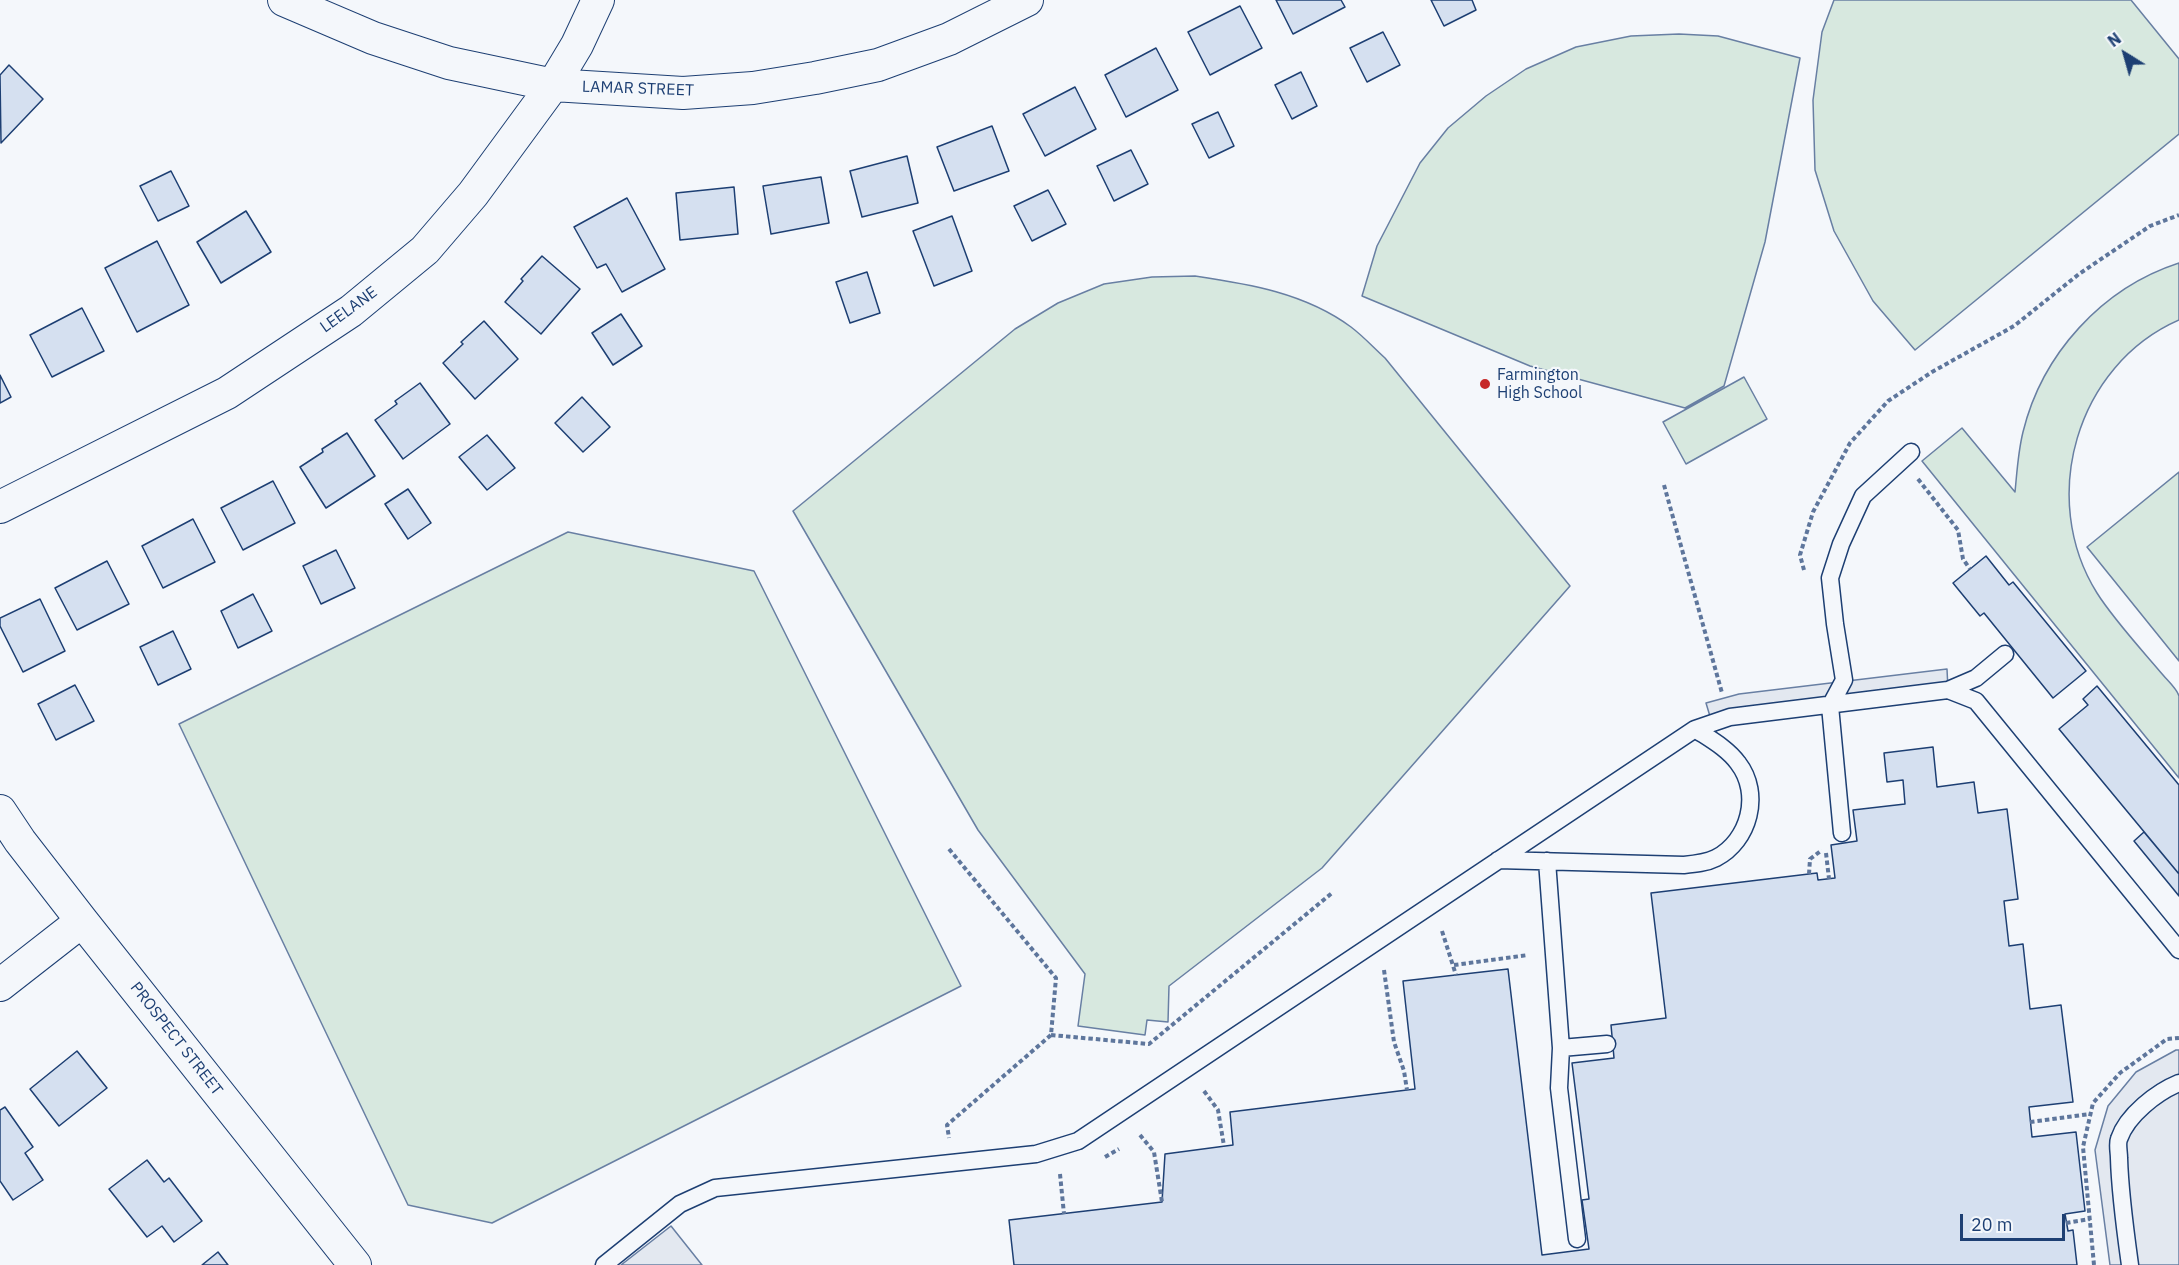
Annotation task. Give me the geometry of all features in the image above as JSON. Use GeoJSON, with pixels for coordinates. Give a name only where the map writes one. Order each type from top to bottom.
{"type":"FeatureCollection","features":[{"type":"Feature","properties":{"kind":"street","name":"LAMAR STREET"},"geometry":{"type":"LineString","coordinates":[[284,0],[373,38],[449,63],[553,86],[683,93],[753,88],[878,65],[938,43],[1027,0]]}},
{"type":"Feature","properties":{"kind":"street","name":"LEELANE"},"geometry":{"type":"LineString","coordinates":[[0,507],[227,393],[351,311],[425,250],[472,194],[553,86],[577,45],[598,0]]}},
{"type":"Feature","properties":{"kind":"street","name":"PROSPECT STREET"},"geometry":{"type":"LineString","coordinates":[[0,811],[20,841],[82,921],[355,1265]]}},
{"type":"Feature","properties":{"kind":"street"},"geometry":{"type":"LineString","coordinates":[[0,985],[82,921]]}},
{"type":"Feature","properties":{"kind":"lane"},"geometry":{"type":"LineString","coordinates":[[1842,833],[1830,705],[1844,680],[1830,578],[1841,544],[1863,496],[1907,456]]}},
{"type":"Feature","properties":{"kind":"lane"},"geometry":{"type":"LineString","coordinates":[[604,1265],[680,1204],[715,1188],[1036,1154],[1078,1141],[1695,729],[1730,717],[1948,690],[1977,678],[2005,654]]}},
{"type":"Feature","properties":{"kind":"lane"},"geometry":{"type":"LineString","coordinates":[[1948,690],[1976,701],[2179,950]]}},
{"type":"Feature","properties":{"kind":"lane"},"geometry":{"type":"LineString","coordinates":[[1498,860],[1684,865],[1700,864],[1728,851],[1738,839],[1748,818],[1751,794],[1747,778],[1739,764],[1728,752],[1695,729]]}},
{"type":"Feature","properties":{"kind":"lane"},"geometry":{"type":"LineString","coordinates":[[1547,861],[1562,1048],[1559,1088],[1577,1239]]}},
{"type":"Feature","properties":{"kind":"lane"},"geometry":{"type":"LineString","coordinates":[[1562,1048],[1607,1044]]}},
{"type":"Feature","properties":{"kind":"lane"},"geometry":{"type":"LineString","coordinates":[[2130,1265],[2119,1181],[2119,1140],[2131,1119],[2148,1101],[2168,1087],[2179,1083]]}},
{"type":"Feature","properties":{"kind":"path"},"geometry":{"type":"LineString","coordinates":[[1804,573],[1800,555],[1813,512],[1850,443],[1888,401],[1932,372],[2014,326],[2079,274],[2150,226],[2179,215]]}},
{"type":"Feature","properties":{"kind":"path"},"geometry":{"type":"LineString","coordinates":[[1907,456],[1958,530],[1963,559],[1970,569]]}},
{"type":"Feature","properties":{"kind":"path"},"geometry":{"type":"LineString","coordinates":[[1664,485],[1730,717]]}},
{"type":"Feature","properties":{"kind":"path"},"geometry":{"type":"LineString","coordinates":[[1809,874],[1810,860],[1825,847]]}},
{"type":"Feature","properties":{"kind":"path"},"geometry":{"type":"LineString","coordinates":[[949,849],[1056,978],[1051,1035],[947,1125],[954,1163]]}},
{"type":"Feature","properties":{"kind":"path"},"geometry":{"type":"LineString","coordinates":[[1051,1035],[1149,1044],[1332,892]]}},
{"type":"Feature","properties":{"kind":"path"},"geometry":{"type":"LineString","coordinates":[[1442,931],[1456,975]]}},
{"type":"Feature","properties":{"kind":"path"},"geometry":{"type":"LineString","coordinates":[[1454,965],[1554,952]]}},
{"type":"Feature","properties":{"kind":"path"},"geometry":{"type":"LineString","coordinates":[[1384,970],[1394,1042],[1404,1071],[1407,1090]]}},
{"type":"Feature","properties":{"kind":"path"},"geometry":{"type":"LineString","coordinates":[[1204,1091],[1218,1110],[1224,1146]]}},
{"type":"Feature","properties":{"kind":"path"},"geometry":{"type":"LineString","coordinates":[[2030,1122],[2090,1114]]}},
{"type":"Feature","properties":{"kind":"path"},"geometry":{"type":"LineString","coordinates":[[1140,1135],[1154,1152],[1162,1202]]}},
{"type":"Feature","properties":{"kind":"path"},"geometry":{"type":"LineString","coordinates":[[1060,1173],[1064,1214]]}},
{"type":"Feature","properties":{"kind":"path"},"geometry":{"type":"LineString","coordinates":[[2066,1223],[2090,1219]]}},
{"type":"Feature","properties":{"kind":"shaded area"},"geometry":{"type":"Polygon","coordinates":[[[1834,0],[2131,0],[2179,59],[2179,134],[1915,350],[1873,301],[1834,231],[1815,170],[1813,100],[1822,32],[1834,0]]]}},
{"type":"Feature","properties":{"kind":"shaded area"},"geometry":{"type":"Polygon","coordinates":[[[1679,34],[1718,36],[1800,58],[1765,242],[1724,386],[1685,408],[1530,366],[1362,296],[1377,246],[1420,163],[1448,128],[1486,96],[1526,69],[1576,47],[1631,36],[1679,34]]]}},
{"type":"Feature","properties":{"kind":"shaded area"},"geometry":{"type":"Polygon","coordinates":[[[2179,263],[2179,320],[2143,341],[2114,368],[2092,401],[2077,438],[2070,477],[2070,517],[2079,556],[2097,593],[2179,696],[2179,778],[1922,461],[1962,428],[2015,492],[2021,440],[2032,403],[2060,351],[2101,307],[2125,289],[2151,274],[2179,263]]]}},
{"type":"Feature","properties":{"kind":"shaded area"},"geometry":{"type":"Polygon","coordinates":[[[1195,276],[1256,287],[1296,298],[1333,315],[1355,331],[1385,358],[1570,586],[1322,868],[1169,986],[1168,1022],[1147,1020],[1145,1035],[1078,1026],[1085,974],[978,830],[793,511],[1015,329],[1058,303],[1104,284],[1152,277],[1195,276]]]}},
{"type":"Feature","properties":{"kind":"shaded area"},"geometry":{"type":"Polygon","coordinates":[[[1744,377],[1767,419],[1686,464],[1663,422],[1744,377]]]}},
{"type":"Feature","properties":{"kind":"shaded area"},"geometry":{"type":"Polygon","coordinates":[[[2179,472],[2179,661],[2087,547],[2179,472]]]}},
{"type":"Feature","properties":{"kind":"shaded area"},"geometry":{"type":"Polygon","coordinates":[[[568,532],[754,571],[961,986],[492,1223],[408,1205],[179,724],[568,532]]]}},
{"type":"Feature","properties":{"kind":"shaded area"},"geometry":{"type":"Polygon","coordinates":[[[1947,669],[1948,690],[1712,723],[1706,703],[1739,694],[1947,669]]]}},
{"type":"Feature","properties":{"kind":"shaded area"},"geometry":{"type":"Polygon","coordinates":[[[2179,1050],[2179,1265],[2110,1265],[2095,1150],[2108,1106],[2136,1072],[2179,1050]]]}},
{"type":"Feature","properties":{"kind":"shaded area"},"geometry":{"type":"Polygon","coordinates":[[[671,1226],[702,1265],[621,1265],[671,1226]]]}},
{"type":"Feature","properties":{"kind":"building"},"geometry":{"type":"Polygon","coordinates":[[[1276,0],[1341,0],[1345,7],[1293,34],[1276,0]]]}},
{"type":"Feature","properties":{"kind":"building"},"geometry":{"type":"Polygon","coordinates":[[[1431,0],[1472,0],[1476,10],[1444,26],[1431,0]]]}},
{"type":"Feature","properties":{"kind":"building"},"geometry":{"type":"Polygon","coordinates":[[[1240,6],[1262,48],[1210,75],[1188,32],[1240,6]]]}},
{"type":"Feature","properties":{"kind":"building"},"geometry":{"type":"Polygon","coordinates":[[[1383,32],[1400,65],[1367,82],[1350,48],[1383,32]]]}},
{"type":"Feature","properties":{"kind":"building"},"geometry":{"type":"Polygon","coordinates":[[[1156,48],[1178,90],[1126,117],[1105,75],[1156,48]]]}},
{"type":"Feature","properties":{"kind":"building"},"geometry":{"type":"Polygon","coordinates":[[[9,65],[43,99],[1,143],[0,75],[9,65]]]}},
{"type":"Feature","properties":{"kind":"building"},"geometry":{"type":"Polygon","coordinates":[[[1301,72],[1317,106],[1292,119],[1275,85],[1301,72]]]}},
{"type":"Feature","properties":{"kind":"building"},"geometry":{"type":"Polygon","coordinates":[[[1075,87],[1096,129],[1045,156],[1023,114],[1075,87]]]}},
{"type":"Feature","properties":{"kind":"building"},"geometry":{"type":"Polygon","coordinates":[[[1218,112],[1234,146],[1209,158],[1192,124],[1218,112]]]}},
{"type":"Feature","properties":{"kind":"building"},"geometry":{"type":"Polygon","coordinates":[[[992,126],[1009,171],[954,191],[937,147],[992,126]]]}},
{"type":"Feature","properties":{"kind":"building"},"geometry":{"type":"Polygon","coordinates":[[[1131,150],[1148,184],[1114,201],[1097,166],[1131,150]]]}},
{"type":"Feature","properties":{"kind":"building"},"geometry":{"type":"Polygon","coordinates":[[[907,156],[918,203],[862,217],[850,171],[907,156]]]}},
{"type":"Feature","properties":{"kind":"building"},"geometry":{"type":"Polygon","coordinates":[[[171,171],[189,206],[158,221],[140,186],[171,171]]]}},
{"type":"Feature","properties":{"kind":"building"},"geometry":{"type":"Polygon","coordinates":[[[821,177],[829,223],[771,234],[763,186],[821,177]]]}},
{"type":"Feature","properties":{"kind":"building"},"geometry":{"type":"Polygon","coordinates":[[[734,187],[738,234],[680,240],[676,193],[734,187]]]}},
{"type":"Feature","properties":{"kind":"building"},"geometry":{"type":"Polygon","coordinates":[[[1048,190],[1066,224],[1032,241],[1014,206],[1048,190]]]}},
{"type":"Feature","properties":{"kind":"building"},"geometry":{"type":"Polygon","coordinates":[[[627,198],[665,269],[622,292],[606,264],[597,268],[574,227],[627,198]]]}},
{"type":"Feature","properties":{"kind":"building"},"geometry":{"type":"Polygon","coordinates":[[[246,211],[271,252],[221,283],[197,242],[246,211]]]}},
{"type":"Feature","properties":{"kind":"building"},"geometry":{"type":"Polygon","coordinates":[[[952,216],[972,271],[934,286],[913,231],[952,216]]]}},
{"type":"Feature","properties":{"kind":"building"},"geometry":{"type":"Polygon","coordinates":[[[157,241],[189,305],[137,332],[105,268],[157,241]]]}},
{"type":"Feature","properties":{"kind":"building"},"geometry":{"type":"Polygon","coordinates":[[[542,256],[580,289],[541,334],[505,302],[523,281],[521,279],[542,256]]]}},
{"type":"Feature","properties":{"kind":"building"},"geometry":{"type":"Polygon","coordinates":[[[867,272],[880,313],[850,323],[836,282],[867,272]]]}},
{"type":"Feature","properties":{"kind":"building"},"geometry":{"type":"Polygon","coordinates":[[[82,308],[104,351],[52,377],[30,335],[82,308]]]}},
{"type":"Feature","properties":{"kind":"building"},"geometry":{"type":"Polygon","coordinates":[[[621,314],[642,346],[613,365],[592,333],[621,314]]]}},
{"type":"Feature","properties":{"kind":"building"},"geometry":{"type":"Polygon","coordinates":[[[484,321],[518,359],[475,399],[443,363],[484,321]]]}},
{"type":"Feature","properties":{"kind":"building"},"geometry":{"type":"Polygon","coordinates":[[[0,375],[11,397],[0,403],[0,375]]]}},
{"type":"Feature","properties":{"kind":"building"},"geometry":{"type":"Polygon","coordinates":[[[420,383],[450,424],[403,459],[375,420],[397,404],[395,401],[420,383]]]}},
{"type":"Feature","properties":{"kind":"building"},"geometry":{"type":"Polygon","coordinates":[[[582,397],[610,427],[583,452],[555,423],[582,397]]]}},
{"type":"Feature","properties":{"kind":"building"},"geometry":{"type":"Polygon","coordinates":[[[347,433],[375,476],[326,508],[300,467],[347,433]]]}},
{"type":"Feature","properties":{"kind":"building"},"geometry":{"type":"Polygon","coordinates":[[[487,435],[515,468],[487,490],[459,457],[487,435]]]}},
{"type":"Feature","properties":{"kind":"building"},"geometry":{"type":"Polygon","coordinates":[[[273,481],[295,523],[243,550],[221,508],[273,481]]]}},
{"type":"Feature","properties":{"kind":"building"},"geometry":{"type":"Polygon","coordinates":[[[408,489],[431,523],[408,539],[385,504],[408,489]]]}},
{"type":"Feature","properties":{"kind":"building"},"geometry":{"type":"Polygon","coordinates":[[[193,519],[215,562],[163,588],[142,546],[193,519]]]}},
{"type":"Feature","properties":{"kind":"building"},"geometry":{"type":"Polygon","coordinates":[[[336,550],[355,588],[321,604],[303,566],[336,550]]]}},
{"type":"Feature","properties":{"kind":"building"},"geometry":{"type":"Polygon","coordinates":[[[1986,556],[2009,585],[2013,582],[2086,671],[2053,698],[1984,613],[1980,616],[1953,583],[1986,556]]]}},
{"type":"Feature","properties":{"kind":"building"},"geometry":{"type":"Polygon","coordinates":[[[107,561],[129,604],[77,630],[55,588],[107,561]]]}},
{"type":"Feature","properties":{"kind":"building"},"geometry":{"type":"Polygon","coordinates":[[[253,594],[272,631],[238,648],[221,611],[253,594]]]}},
{"type":"Feature","properties":{"kind":"building"},"geometry":{"type":"Polygon","coordinates":[[[40,599],[65,651],[23,672],[0,626],[0,618],[40,599]]]}},
{"type":"Feature","properties":{"kind":"building"},"geometry":{"type":"Polygon","coordinates":[[[173,631],[191,669],[158,685],[140,647],[173,631]]]}},
{"type":"Feature","properties":{"kind":"building"},"geometry":{"type":"Polygon","coordinates":[[[75,685],[94,721],[56,740],[38,704],[75,685]]]}},
{"type":"Feature","properties":{"kind":"building"},"geometry":{"type":"Polygon","coordinates":[[[2097,686],[2179,785],[2179,874],[2059,729],[2088,705],[2083,699],[2097,686]]]}},
{"type":"Feature","properties":{"kind":"building"},"geometry":{"type":"Polygon","coordinates":[[[1933,747],[1937,787],[1974,782],[1978,813],[2007,809],[2018,899],[2004,901],[2009,946],[2023,944],[2030,1009],[2061,1005],[2073,1102],[2029,1107],[2032,1137],[2076,1132],[2085,1211],[2065,1214],[2068,1231],[2073,1230],[2077,1265],[1014,1265],[1009,1220],[1162,1202],[1165,1154],[1233,1145],[1230,1112],[1415,1089],[1403,981],[1508,969],[1542,1255],[1589,1249],[1582,1200],[1589,1199],[1572,1063],[1614,1058],[1611,1025],[1666,1018],[1651,893],[1817,873],[1818,880],[1835,878],[1831,845],[1857,841],[1853,810],[1905,804],[1903,780],[1887,782],[1884,753],[1933,747]]]}},
{"type":"Feature","properties":{"kind":"building"},"geometry":{"type":"Polygon","coordinates":[[[2144,832],[2179,874],[2179,896],[2134,841],[2144,832]]]}},
{"type":"Feature","properties":{"kind":"building"},"geometry":{"type":"Polygon","coordinates":[[[77,1051],[107,1088],[59,1126],[30,1089],[77,1051]]]}},
{"type":"Feature","properties":{"kind":"building"},"geometry":{"type":"Polygon","coordinates":[[[5,1107],[33,1147],[25,1153],[43,1180],[13,1200],[0,1181],[0,1110],[5,1107]]]}},
{"type":"Feature","properties":{"kind":"building"},"geometry":{"type":"Polygon","coordinates":[[[147,1160],[164,1182],[169,1178],[202,1221],[174,1242],[162,1226],[147,1237],[109,1189],[147,1160]]]}},
{"type":"Feature","properties":{"kind":"building"},"geometry":{"type":"Polygon","coordinates":[[[218,1252],[228,1265],[202,1265],[218,1252]]]}},
{"type":"Feature","properties":{"kind":"place","name":"Farmington High School"},"geometry":{"type":"Point","coordinates":[1485,384]}}]}
